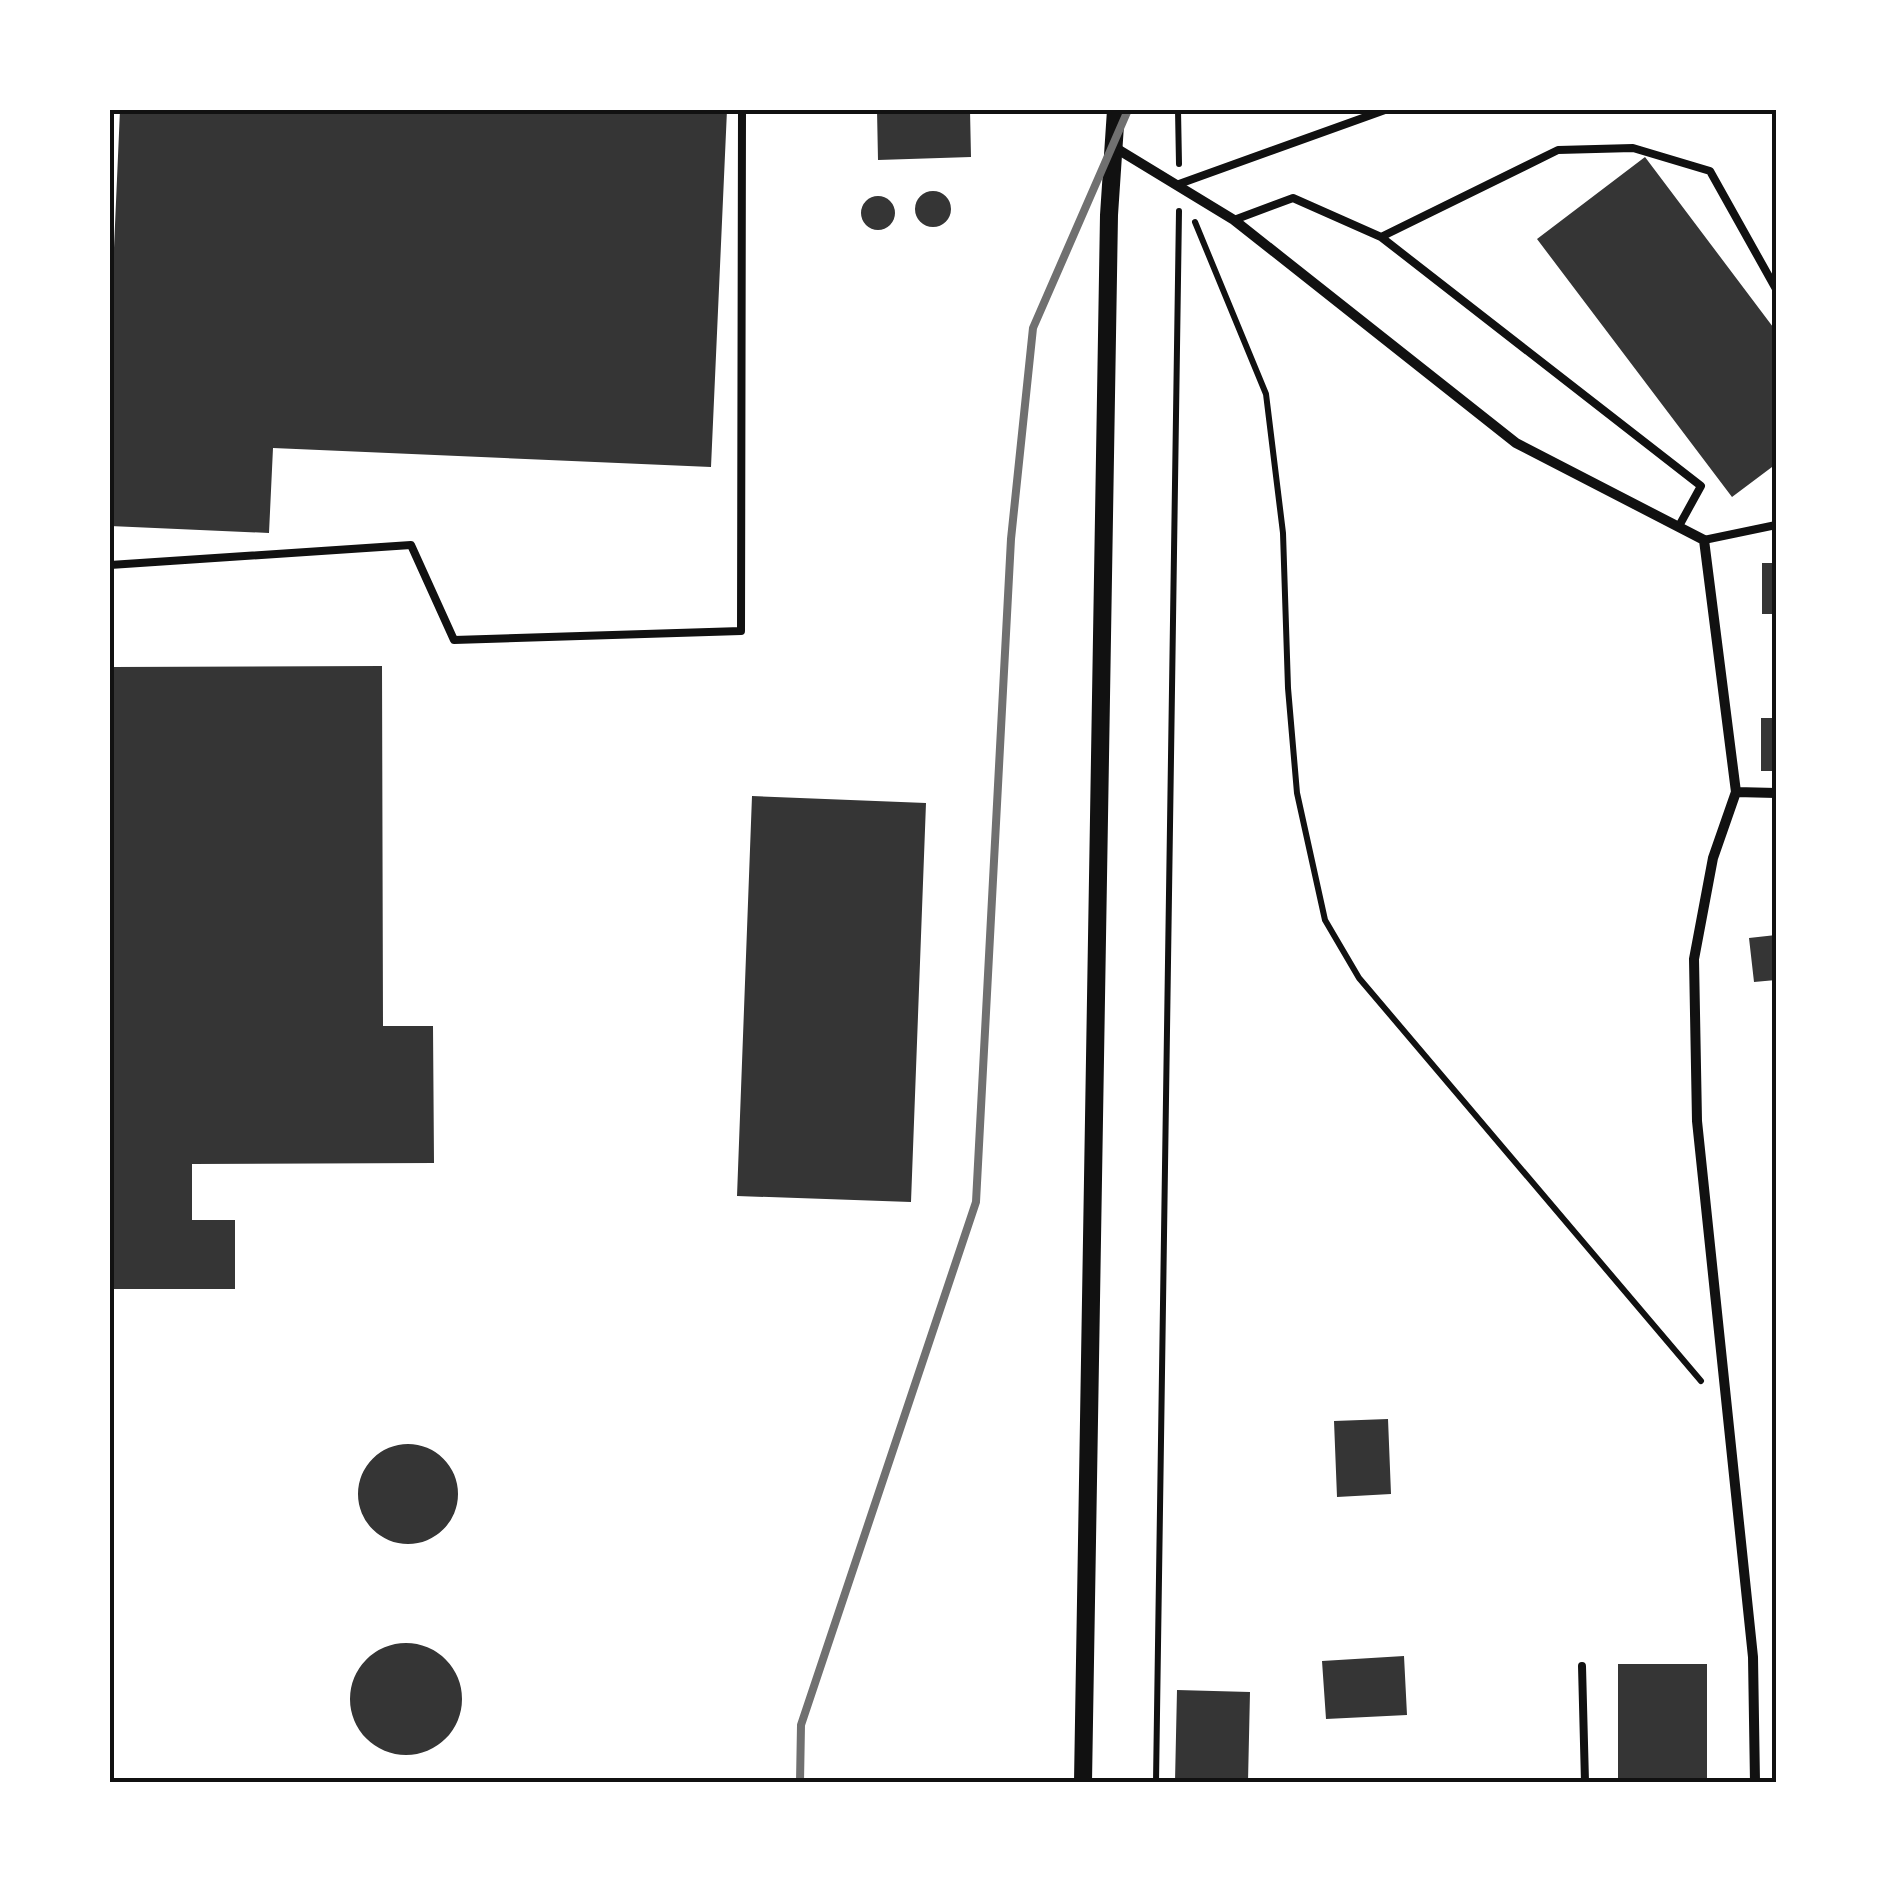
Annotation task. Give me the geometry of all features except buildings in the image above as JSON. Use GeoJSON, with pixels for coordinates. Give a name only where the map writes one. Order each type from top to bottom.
{"type":"FeatureCollection","features":[{"type":"Feature","properties":{"kind":"street"},"geometry":{"type":"LineString","coordinates":[[1082,1782],[1108,234],[1116,110]]}},
{"type":"Feature","properties":{"kind":"street"},"geometry":{"type":"LineString","coordinates":[[1114,147],[1234,220],[1516,443],[1704,540],[1736,792],[1713,858],[1694,960],[1697,1121],[1753,1657],[1755,1782]]}},
{"type":"Feature","properties":{"kind":"street"},"geometry":{"type":"LineString","coordinates":[[1736,792],[1776,793]]}},
{"type":"Feature","properties":{"kind":"lane"},"geometry":{"type":"LineString","coordinates":[[110,565],[412,544],[454,640],[741,631],[742,110]]}},
{"type":"Feature","properties":{"kind":"lane"},"geometry":{"type":"LineString","coordinates":[[1179,184],[1384,110]]}},
{"type":"Feature","properties":{"kind":"lane"},"geometry":{"type":"LineString","coordinates":[[1381,236],[1558,150],[1634,148],[1710,171],[1776,289]]}},
{"type":"Feature","properties":{"kind":"lane"},"geometry":{"type":"LineString","coordinates":[[1234,220],[1293,198],[1381,236],[1700,486],[1679,526]]}},
{"type":"Feature","properties":{"kind":"lane"},"geometry":{"type":"LineString","coordinates":[[1704,540],[1776,525]]}},
{"type":"Feature","properties":{"kind":"lane"},"geometry":{"type":"LineString","coordinates":[[1582,1666],[1585,1782]]}},
{"type":"Feature","properties":{"kind":"path"},"geometry":{"type":"LineString","coordinates":[[1156,1782],[1178,110]]}},
{"type":"Feature","properties":{"kind":"path"},"geometry":{"type":"LineString","coordinates":[[1179,184],[1266,394],[1283,532],[1288,688],[1297,793],[1325,920],[1359,978],[1728,1413]]}},
{"type":"Feature","properties":{"kind":"railway"},"geometry":{"type":"LineString","coordinates":[[800,1782],[801,1725],[976,1202],[1011,539],[1033,328],[1128,110]]}}]}
